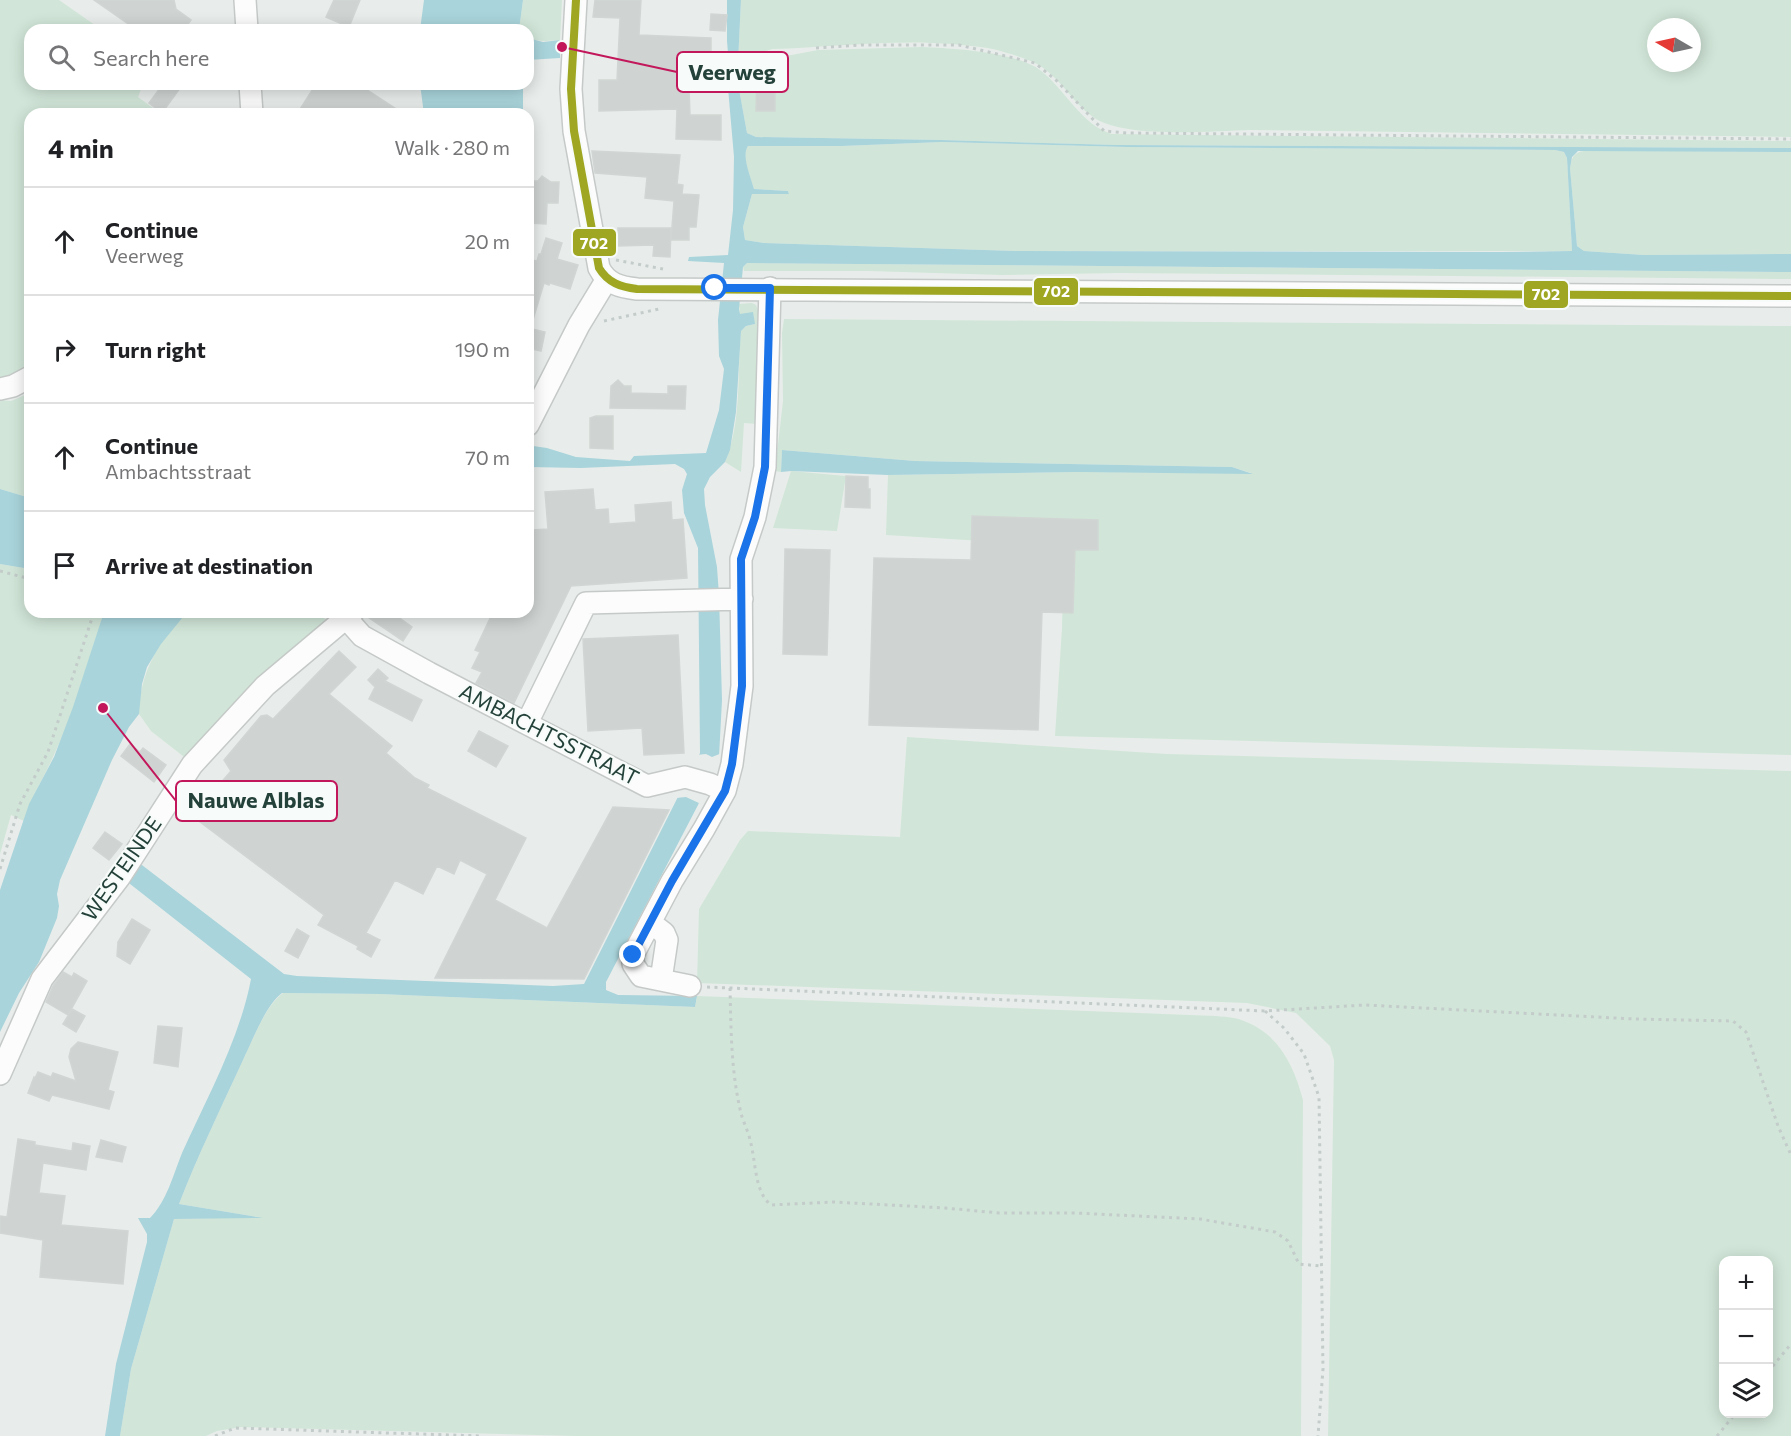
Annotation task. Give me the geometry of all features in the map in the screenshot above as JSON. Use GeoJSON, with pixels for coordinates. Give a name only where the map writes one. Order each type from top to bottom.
{"type":"FeatureCollection","features":[{"type":"Feature","properties":{"kind":"street"},"geometry":{"type":"LineString","coordinates":[[245,0],[247,24]]}},
{"type":"Feature","properties":{"kind":"street"},"geometry":{"type":"LineString","coordinates":[[576,0],[571,89],[574,131],[599,268],[612,284],[625,288],[1791,296]]}},
{"type":"Feature","properties":{"kind":"street"},"geometry":{"type":"LineString","coordinates":[[250,90],[252,108]]}},
{"type":"Feature","properties":{"kind":"street"},"geometry":{"type":"LineString","coordinates":[[534,413],[579,325],[607,279]]}},
{"type":"Feature","properties":{"kind":"street"},"geometry":{"type":"LineString","coordinates":[[690,986],[641,976],[633,964],[633,955],[734,755],[742,686],[734,600],[741,559],[755,517],[765,467],[760,288]]}},
{"type":"Feature","properties":{"kind":"street"},"geometry":{"type":"LineString","coordinates":[[0,389],[24,380]]}},
{"type":"Feature","properties":{"kind":"street"},"geometry":{"type":"LineString","coordinates":[[527,723],[586,603],[734,600]]}},
{"type":"Feature","properties":{"kind":"street","name":"WESTEINDE"},"geometry":{"type":"LineString","coordinates":[[0,1074],[42,979],[119,878],[192,765],[265,686],[345,618]]}},
{"type":"Feature","properties":{"kind":"street","name":"AMBACHTSSTRAAT"},"geometry":{"type":"LineString","coordinates":[[351,618],[362,636],[647,786],[685,777],[718,787]]}},
{"type":"Feature","properties":{"kind":"street"},"geometry":{"type":"LineString","coordinates":[[651,922],[664,933],[667,940],[661,980]]}},
{"type":"Feature","properties":{"kind":"path"},"geometry":{"type":"LineString","coordinates":[[816,48],[862,45],[959,45],[1035,63],[1057,81],[1104,131],[1791,139]]}},
{"type":"Feature","properties":{"kind":"path"},"geometry":{"type":"LineString","coordinates":[[597,255],[664,269]]}},
{"type":"Feature","properties":{"kind":"path"},"geometry":{"type":"LineString","coordinates":[[579,325],[665,308]]}},
{"type":"Feature","properties":{"kind":"path"},"geometry":{"type":"LineString","coordinates":[[0,571],[24,577]]}},
{"type":"Feature","properties":{"kind":"path"},"geometry":{"type":"LineString","coordinates":[[0,869],[20,804],[48,753],[92,618]]}},
{"type":"Feature","properties":{"kind":"path"},"geometry":{"type":"LineString","coordinates":[[690,986],[1265,1011],[1365,1005],[1635,1019],[1733,1021],[1746,1032],[1778,1126],[1791,1155]]}},
{"type":"Feature","properties":{"kind":"path"},"geometry":{"type":"LineString","coordinates":[[730,988],[732,1058],[740,1110],[751,1141],[756,1174],[764,1200],[771,1205],[833,1202],[999,1213],[1200,1219],[1275,1232],[1288,1241],[1299,1264],[1320,1266]]}},
{"type":"Feature","properties":{"kind":"path"},"geometry":{"type":"LineString","coordinates":[[1265,1011],[1284,1028],[1304,1054],[1319,1097],[1323,1369],[1318,1436]]}},
{"type":"Feature","properties":{"kind":"path"},"geometry":{"type":"LineString","coordinates":[[1773,1366],[1791,1344]]}},
{"type":"Feature","properties":{"kind":"path"},"geometry":{"type":"LineString","coordinates":[[1717,1436],[1731,1418]]}},
{"type":"Feature","properties":{"kind":"path"},"geometry":{"type":"LineString","coordinates":[[214,1436],[235,1428],[482,1436]]}},
{"type":"Feature","properties":{"kind":"green space"},"geometry":{"type":"Polygon","coordinates":[[[0,0],[59,0],[93,24],[24,24],[24,90],[141,90],[138,97],[153,108],[24,108],[24,371],[8,378],[0,378],[0,0]]]}},
{"type":"Feature","properties":{"kind":"green space"},"geometry":{"type":"Polygon","coordinates":[[[523,0],[562,0],[560,40],[534,39],[534,24],[520,24],[523,0]]]}},
{"type":"Feature","properties":{"kind":"green space"},"geometry":{"type":"Polygon","coordinates":[[[741,0],[1791,0],[1791,137],[1250,130],[1146,131],[1107,124],[1093,117],[1045,69],[1019,56],[987,48],[908,42],[772,49],[735,66],[738,63],[741,0]]]}},
{"type":"Feature","properties":{"kind":"green space"},"geometry":{"type":"Polygon","coordinates":[[[922,47],[983,52],[1029,64],[1049,78],[1091,123],[1112,134],[1791,141],[1791,148],[1117,145],[756,137],[747,133],[737,78],[765,60],[818,50],[922,47]]]}},
{"type":"Feature","properties":{"kind":"green space"},"geometry":{"type":"Polygon","coordinates":[[[942,142],[1126,147],[1555,150],[1564,152],[1567,158],[1572,251],[1016,251],[764,243],[745,240],[743,227],[752,194],[789,194],[788,191],[754,189],[745,155],[748,146],[842,146],[942,142]]]}},
{"type":"Feature","properties":{"kind":"green space"},"geometry":{"type":"Polygon","coordinates":[[[1592,150],[1791,152],[1791,254],[1644,255],[1584,251],[1577,246],[1570,168],[1576,154],[1592,150]]]}},
{"type":"Feature","properties":{"kind":"green space"},"geometry":{"type":"Polygon","coordinates":[[[747,263],[1791,272],[1791,279],[1119,273],[1002,275],[868,271],[744,271],[743,267],[747,263]]]}},
{"type":"Feature","properties":{"kind":"green space"},"geometry":{"type":"Polygon","coordinates":[[[739,304],[756,305],[761,318],[758,424],[744,423],[741,472],[725,462],[734,431],[741,331],[746,326],[755,324],[740,314],[739,304]]]}},
{"type":"Feature","properties":{"kind":"green space"},"geometry":{"type":"Polygon","coordinates":[[[784,319],[1791,326],[1791,755],[1055,736],[1062,628],[1064,546],[886,535],[888,475],[1076,472],[1251,473],[1232,467],[915,461],[782,450],[781,472],[775,471],[783,401],[782,333],[784,319]]]}},
{"type":"Feature","properties":{"kind":"green space"},"geometry":{"type":"Polygon","coordinates":[[[24,396],[24,496],[0,489],[0,400],[11,401],[24,396]]]}},
{"type":"Feature","properties":{"kind":"green space"},"geometry":{"type":"Polygon","coordinates":[[[791,471],[846,476],[837,531],[773,528],[791,471]]]}},
{"type":"Feature","properties":{"kind":"green space"},"geometry":{"type":"Polygon","coordinates":[[[0,564],[24,568],[24,618],[102,618],[82,686],[61,740],[24,821],[11,815],[0,854],[0,564]]]}},
{"type":"Feature","properties":{"kind":"green space"},"geometry":{"type":"Polygon","coordinates":[[[182,618],[324,618],[326,620],[263,676],[188,760],[151,731],[139,714],[143,685],[152,658],[182,618]]]}},
{"type":"Feature","properties":{"kind":"green space"},"geometry":{"type":"Polygon","coordinates":[[[907,737],[1167,754],[1791,771],[1791,1436],[1328,1436],[1334,1060],[1330,1046],[1296,1013],[1247,1003],[697,983],[699,909],[740,840],[748,831],[900,837],[907,737]]]}},
{"type":"Feature","properties":{"kind":"green space"},"geometry":{"type":"Polygon","coordinates":[[[283,993],[379,994],[695,1007],[697,996],[1216,1016],[1244,1021],[1267,1034],[1276,1043],[1290,1063],[1303,1100],[1301,1436],[577,1436],[241,1427],[217,1431],[206,1436],[120,1436],[131,1369],[174,1219],[258,1217],[179,1204],[260,1024],[271,1006],[283,993]]]}},
{"type":"Feature","properties":{"kind":"water"},"geometry":{"type":"Polygon","coordinates":[[[424,0],[523,0],[520,24],[421,24],[424,0]]]}},
{"type":"Feature","properties":{"kind":"water"},"geometry":{"type":"Polygon","coordinates":[[[727,0],[741,0],[738,63],[735,67],[747,133],[756,137],[1117,145],[1791,148],[1791,152],[1578,151],[1572,157],[1570,168],[1577,246],[1584,251],[1644,255],[1791,254],[1791,272],[747,263],[743,267],[739,309],[740,314],[753,312],[755,324],[746,326],[741,331],[736,412],[730,450],[725,462],[710,477],[704,489],[717,567],[719,595],[722,700],[719,757],[698,805],[606,982],[606,990],[618,995],[697,996],[695,1007],[379,994],[282,993],[270,1006],[260,1024],[179,1204],[263,1218],[174,1219],[131,1369],[120,1436],[105,1436],[116,1364],[147,1242],[147,1234],[138,1218],[150,1218],[165,1196],[231,1045],[251,979],[125,880],[138,862],[284,974],[553,986],[584,984],[700,753],[698,548],[684,513],[682,490],[687,474],[684,469],[675,464],[581,468],[534,467],[534,446],[576,457],[630,461],[634,456],[706,453],[719,410],[724,369],[719,356],[718,320],[724,263],[688,261],[689,257],[728,255],[733,210],[734,157],[728,88],[730,77],[727,0]],[[942,142],[842,146],[748,146],[746,161],[754,189],[788,191],[789,194],[752,194],[743,227],[745,240],[764,243],[1016,251],[1572,251],[1567,158],[1564,152],[1555,150],[1126,147],[942,142]]]}},
{"type":"Feature","properties":{"kind":"water"},"geometry":{"type":"Polygon","coordinates":[[[534,40],[543,42],[560,40],[560,58],[534,60],[534,40]]]}},
{"type":"Feature","properties":{"kind":"water"},"geometry":{"type":"Polygon","coordinates":[[[421,90],[523,90],[523,108],[423,108],[421,90]]]}},
{"type":"Feature","properties":{"kind":"water"},"geometry":{"type":"Polygon","coordinates":[[[782,450],[915,461],[1232,467],[1253,474],[1076,472],[888,475],[781,472],[782,450]]]}},
{"type":"Feature","properties":{"kind":"water"},"geometry":{"type":"Polygon","coordinates":[[[0,489],[24,496],[24,568],[0,564],[0,489]]]}},
{"type":"Feature","properties":{"kind":"water"},"geometry":{"type":"Polygon","coordinates":[[[102,618],[182,618],[161,644],[147,667],[142,684],[139,714],[129,727],[112,760],[60,880],[57,894],[59,906],[57,918],[39,962],[19,993],[0,1032],[0,890],[29,804],[54,757],[102,618]]]}},
{"type":"Feature","properties":{"kind":"pier"},"geometry":{"type":"Polygon","coordinates":[[[722,753],[722,758],[701,804],[686,797],[676,798],[696,755],[706,754],[712,757],[722,753]]]}},
{"type":"Feature","properties":{"kind":"building"},"geometry":{"type":"Polygon","coordinates":[[[94,0],[174,0],[176,9],[191,20],[188,24],[128,24],[94,0]]]}},
{"type":"Feature","properties":{"kind":"building"},"geometry":{"type":"Polygon","coordinates":[[[334,0],[360,0],[350,24],[342,24],[326,17],[334,0]]]}},
{"type":"Feature","properties":{"kind":"building"},"geometry":{"type":"Polygon","coordinates":[[[595,0],[641,0],[639,35],[711,38],[711,63],[688,62],[690,115],[721,115],[721,140],[676,139],[677,109],[599,111],[599,80],[617,80],[620,18],[593,17],[595,0]]]}},
{"type":"Feature","properties":{"kind":"building"},"geometry":{"type":"Polygon","coordinates":[[[711,14],[727,15],[725,31],[710,30],[711,14]]]}},
{"type":"Feature","properties":{"kind":"building"},"geometry":{"type":"Polygon","coordinates":[[[757,68],[775,69],[774,76],[783,76],[783,91],[775,90],[775,111],[756,111],[757,68]]]}},
{"type":"Feature","properties":{"kind":"building"},"geometry":{"type":"Polygon","coordinates":[[[159,90],[179,90],[166,108],[156,108],[149,103],[159,90]]]}},
{"type":"Feature","properties":{"kind":"building"},"geometry":{"type":"Polygon","coordinates":[[[312,90],[367,90],[395,108],[301,108],[312,90]]]}},
{"type":"Feature","properties":{"kind":"building"},"geometry":{"type":"Polygon","coordinates":[[[592,151],[680,155],[677,184],[683,185],[682,194],[699,195],[696,227],[689,227],[689,240],[671,240],[674,201],[645,198],[647,177],[595,173],[592,151]]]}},
{"type":"Feature","properties":{"kind":"building"},"geometry":{"type":"Polygon","coordinates":[[[542,176],[551,182],[559,182],[558,203],[547,203],[546,224],[534,223],[534,181],[538,181],[542,176]]]}},
{"type":"Feature","properties":{"kind":"building"},"geometry":{"type":"Polygon","coordinates":[[[618,228],[671,228],[670,257],[653,256],[654,245],[618,246],[618,228]]]}},
{"type":"Feature","properties":{"kind":"building"},"geometry":{"type":"Polygon","coordinates":[[[546,238],[562,243],[557,259],[578,265],[570,289],[544,283],[534,316],[534,260],[537,261],[546,238]]]}},
{"type":"Feature","properties":{"kind":"building"},"geometry":{"type":"Polygon","coordinates":[[[534,329],[545,332],[541,351],[534,349],[534,329]]]}},
{"type":"Feature","properties":{"kind":"building"},"geometry":{"type":"Polygon","coordinates":[[[618,380],[624,386],[631,386],[631,393],[668,394],[668,386],[686,386],[685,409],[610,408],[611,386],[618,380]]]}},
{"type":"Feature","properties":{"kind":"building"},"geometry":{"type":"Polygon","coordinates":[[[613,416],[613,449],[590,448],[590,418],[613,416]]]}},
{"type":"Feature","properties":{"kind":"building"},"geometry":{"type":"Polygon","coordinates":[[[846,476],[868,477],[870,508],[845,507],[846,476]]]}},
{"type":"Feature","properties":{"kind":"building"},"geometry":{"type":"Polygon","coordinates":[[[593,489],[595,510],[608,509],[609,524],[636,522],[635,505],[671,502],[672,520],[683,519],[687,578],[571,586],[514,703],[476,683],[482,672],[472,668],[480,652],[475,650],[490,618],[534,618],[534,530],[548,529],[545,492],[593,489]]]}},
{"type":"Feature","properties":{"kind":"building"},"geometry":{"type":"Polygon","coordinates":[[[972,516],[1098,520],[1098,550],[1075,550],[1073,613],[1042,612],[1038,730],[869,725],[874,558],[971,560],[972,516]]]}},
{"type":"Feature","properties":{"kind":"building"},"geometry":{"type":"Polygon","coordinates":[[[785,549],[830,550],[827,655],[783,654],[785,549]]]}},
{"type":"Feature","properties":{"kind":"building"},"geometry":{"type":"Polygon","coordinates":[[[369,618],[399,618],[412,627],[403,641],[369,618]]]}},
{"type":"Feature","properties":{"kind":"building"},"geometry":{"type":"Polygon","coordinates":[[[678,635],[684,753],[644,755],[642,728],[588,731],[583,639],[678,635]]]}},
{"type":"Feature","properties":{"kind":"building"},"geometry":{"type":"Polygon","coordinates":[[[339,651],[356,667],[329,694],[392,746],[386,753],[415,778],[429,785],[427,788],[526,838],[495,900],[547,928],[613,807],[669,810],[584,979],[435,978],[487,874],[460,860],[454,874],[437,866],[423,894],[395,880],[366,933],[380,940],[371,957],[357,949],[358,946],[318,925],[324,915],[192,816],[231,771],[224,760],[261,716],[267,715],[273,719],[339,651]]]}},
{"type":"Feature","properties":{"kind":"building"},"geometry":{"type":"Polygon","coordinates":[[[378,669],[388,678],[385,681],[422,700],[412,721],[369,699],[375,687],[368,680],[378,669]]]}},
{"type":"Feature","properties":{"kind":"building"},"geometry":{"type":"Polygon","coordinates":[[[479,731],[508,746],[496,767],[468,751],[479,731]]]}},
{"type":"Feature","properties":{"kind":"building"},"geometry":{"type":"Polygon","coordinates":[[[130,744],[140,752],[143,748],[166,765],[154,782],[121,756],[130,744]]]}},
{"type":"Feature","properties":{"kind":"building"},"geometry":{"type":"Polygon","coordinates":[[[105,832],[122,844],[109,860],[93,848],[105,832]]]}},
{"type":"Feature","properties":{"kind":"building"},"geometry":{"type":"Polygon","coordinates":[[[132,919],[150,930],[130,964],[117,956],[118,942],[132,919]]]}},
{"type":"Feature","properties":{"kind":"building"},"geometry":{"type":"Polygon","coordinates":[[[297,929],[309,936],[298,958],[285,951],[297,929]]]}},
{"type":"Feature","properties":{"kind":"building"},"geometry":{"type":"Polygon","coordinates":[[[63,972],[72,977],[74,973],[87,981],[68,1015],[46,1002],[63,972]]]}},
{"type":"Feature","properties":{"kind":"building"},"geometry":{"type":"Polygon","coordinates":[[[72,1009],[85,1016],[76,1032],[63,1024],[72,1009]]]}},
{"type":"Feature","properties":{"kind":"building"},"geometry":{"type":"Polygon","coordinates":[[[158,1026],[182,1028],[178,1067],[154,1063],[158,1026]]]}},
{"type":"Feature","properties":{"kind":"building"},"geometry":{"type":"Polygon","coordinates":[[[78,1042],[118,1052],[108,1090],[114,1092],[109,1109],[52,1095],[49,1101],[28,1093],[38,1072],[51,1077],[53,1073],[76,1081],[69,1057],[71,1049],[78,1042]]]}},
{"type":"Feature","properties":{"kind":"building"},"geometry":{"type":"Polygon","coordinates":[[[18,1139],[35,1142],[35,1145],[72,1151],[73,1143],[90,1146],[86,1170],[43,1163],[39,1193],[65,1196],[61,1225],[128,1231],[123,1284],[40,1277],[43,1240],[0,1233],[0,1216],[7,1217],[18,1139]]]}},
{"type":"Feature","properties":{"kind":"building"},"geometry":{"type":"Polygon","coordinates":[[[101,1140],[126,1147],[122,1162],[96,1157],[101,1140]]]}},
{"type":"Feature","properties":{"kind":"transit line","name":"702"},"geometry":{"type":"LineString","coordinates":[[576,0],[571,89],[574,131],[599,268],[611,281],[626,287],[637,289],[1791,296]]}},
{"type":"Feature","properties":{"kind":"place","name":"Veerweg"},"geometry":{"type":"Point","coordinates":[562,47]}},
{"type":"Feature","properties":{"kind":"place","name":"Nauwe Alblas"},"geometry":{"type":"Point","coordinates":[103,708]}},
{"type":"Feature","properties":{"kind":"route"},"geometry":{"type":"LineString","coordinates":[[633,955],[672,881],[725,791],[738,727],[742,686],[741,559],[755,517],[765,467],[770,288],[715,288]]}}]}
